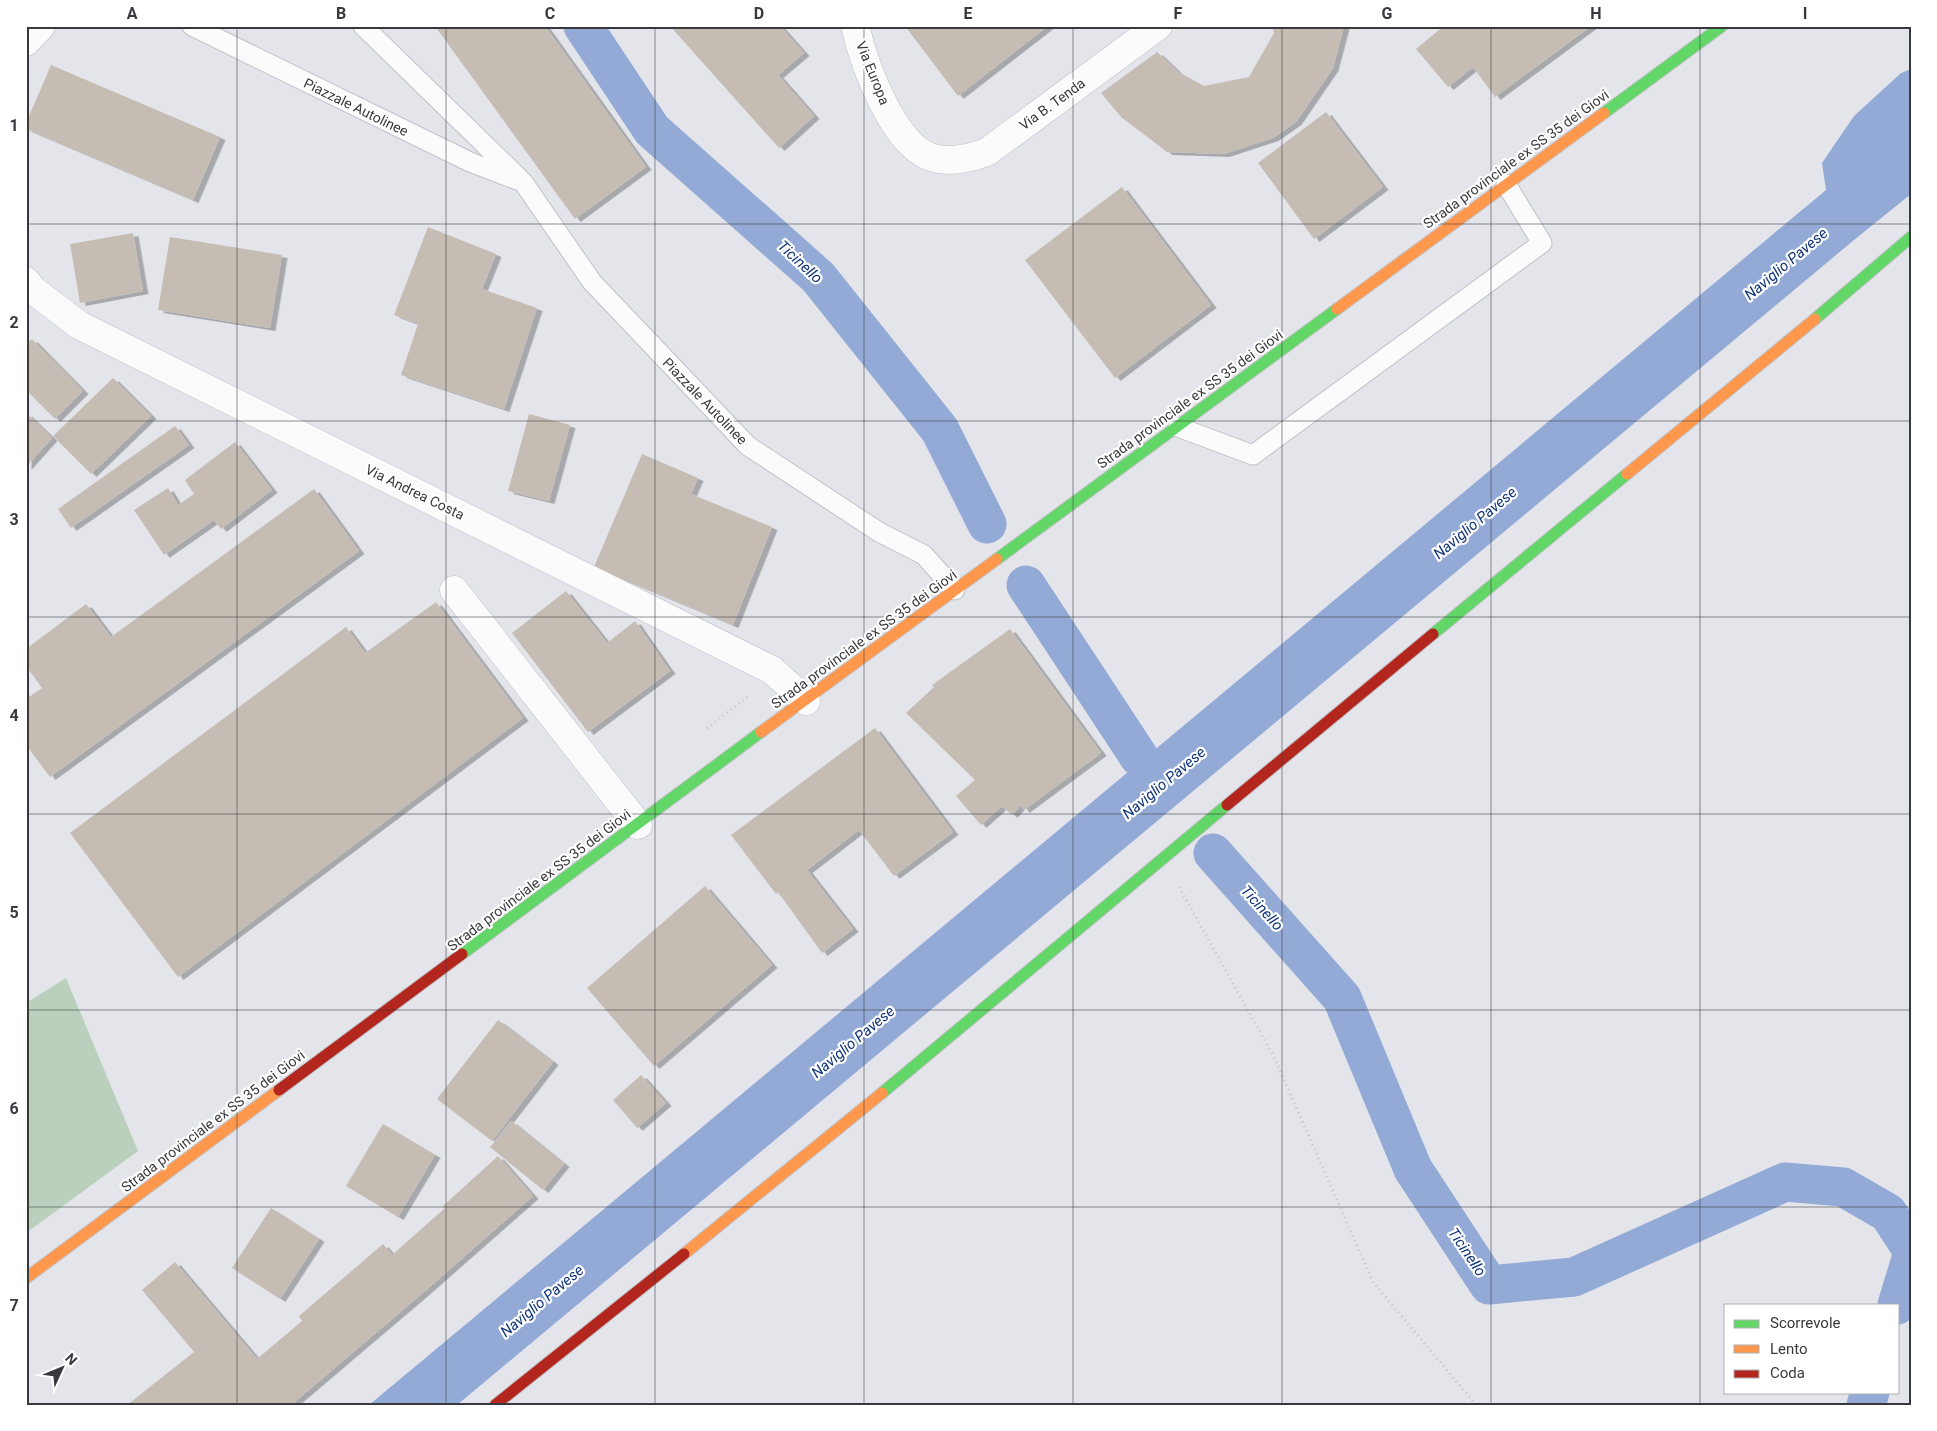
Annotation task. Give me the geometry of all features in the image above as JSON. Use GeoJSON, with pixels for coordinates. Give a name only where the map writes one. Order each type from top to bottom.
{"type":"FeatureCollection","features":[{"type":"Feature","properties":{"kind":"main road","name":"Strada provinciale ex SS 35 dei Giovi"},"geometry":{"type":"LineString","coordinates":[[26,1278],[699,778],[1722,26]]}},
{"type":"Feature","properties":{"kind":"main road"},"geometry":{"type":"LineString","coordinates":[[495,1405],[786,1172],[1566,523],[1832,305],[1911,237]]}},
{"type":"Feature","properties":{"kind":"street"},"geometry":{"type":"LineString","coordinates":[[26,42],[41,26]]}},
{"type":"Feature","properties":{"kind":"street","name":"Via Europa"},"geometry":{"type":"LineString","coordinates":[[856,26],[863,56],[877,92],[896,125],[912,144],[936,159]]}},
{"type":"Feature","properties":{"kind":"street","name":"Via B. Tenda"},"geometry":{"type":"LineString","coordinates":[[936,159],[972,158],[987,152],[1158,26]]}},
{"type":"Feature","properties":{"kind":"street","name":"Via Andrea Costa"},"geometry":{"type":"LineString","coordinates":[[26,280],[33,290],[79,325],[772,670],[806,701]]}},
{"type":"Feature","properties":{"kind":"street"},"geometry":{"type":"LineString","coordinates":[[454,590],[638,825]]}},
{"type":"Feature","properties":{"kind":"lane","name":"Piazzale Autolinee"},"geometry":{"type":"LineString","coordinates":[[192,26],[470,162],[523,182]]}},
{"type":"Feature","properties":{"kind":"lane","name":"Piazzale Autolinee"},"geometry":{"type":"LineString","coordinates":[[364,26],[523,182],[592,282],[748,446],[879,532],[924,555],[955,590]]}},
{"type":"Feature","properties":{"kind":"lane"},"geometry":{"type":"LineString","coordinates":[[1178,427],[1253,455],[1542,243],[1506,184]]}},
{"type":"Feature","properties":{"kind":"path"},"geometry":{"type":"LineString","coordinates":[[1162,859],[1273,1055],[1373,1282],[1476,1405]]}},
{"type":"Feature","properties":{"kind":"green space"},"geometry":{"type":"Polygon","coordinates":[[[66,978],[138,1151],[26,1233],[26,1003],[66,978]]]}},
{"type":"Feature","properties":{"kind":"water","name":"Naviglio Pavese"},"geometry":{"type":"Polygon","coordinates":[[[1911,69],[1911,194],[457,1405],[369,1405],[1826,190],[1822,163],[1854,116],[1901,73],[1911,69]]]}},
{"type":"Feature","properties":{"kind":"building"},"geometry":{"type":"Polygon","coordinates":[[[435,26],[545,26],[646,167],[575,219],[435,26]]]}},
{"type":"Feature","properties":{"kind":"building"},"geometry":{"type":"Polygon","coordinates":[[[670,26],[780,26],[804,53],[778,75],[814,116],[779,148],[670,26]]]}},
{"type":"Feature","properties":{"kind":"building"},"geometry":{"type":"Polygon","coordinates":[[[905,26],[1048,26],[958,96],[905,26]]]}},
{"type":"Feature","properties":{"kind":"building"},"geometry":{"type":"Polygon","coordinates":[[[1272,26],[1344,26],[1333,68],[1296,122],[1273,138],[1224,154],[1167,152],[1121,117],[1101,93],[1157,52],[1178,72],[1204,86],[1249,77],[1274,33],[1272,26]]]}},
{"type":"Feature","properties":{"kind":"building"},"geometry":{"type":"Polygon","coordinates":[[[1444,26],[1591,26],[1495,97],[1473,67],[1448,87],[1416,49],[1444,26]]]}},
{"type":"Feature","properties":{"kind":"building"},"geometry":{"type":"Polygon","coordinates":[[[51,65],[220,137],[193,200],[26,129],[26,123],[51,65]]]}},
{"type":"Feature","properties":{"kind":"building"},"geometry":{"type":"Polygon","coordinates":[[[1326,112],[1383,187],[1314,239],[1258,163],[1326,112]]]}},
{"type":"Feature","properties":{"kind":"building"},"geometry":{"type":"Polygon","coordinates":[[[1122,187],[1211,305],[1115,378],[1025,260],[1122,187]]]}},
{"type":"Feature","properties":{"kind":"building"},"geometry":{"type":"Polygon","coordinates":[[[428,227],[496,254],[482,289],[537,308],[504,409],[401,375],[418,324],[394,315],[428,227]]]}},
{"type":"Feature","properties":{"kind":"building"},"geometry":{"type":"Polygon","coordinates":[[[133,233],[143,291],[80,303],[70,244],[133,233]]]}},
{"type":"Feature","properties":{"kind":"building"},"geometry":{"type":"Polygon","coordinates":[[[170,237],[282,255],[270,328],[158,310],[170,237]]]}},
{"type":"Feature","properties":{"kind":"building"},"geometry":{"type":"Polygon","coordinates":[[[32,339],[83,391],[55,419],[26,390],[26,345],[32,339]]]}},
{"type":"Feature","properties":{"kind":"building"},"geometry":{"type":"Polygon","coordinates":[[[113,378],[151,416],[91,474],[53,436],[113,378]]]}},
{"type":"Feature","properties":{"kind":"building"},"geometry":{"type":"Polygon","coordinates":[[[26,413],[52,438],[26,467],[26,413]]]}},
{"type":"Feature","properties":{"kind":"building"},"geometry":{"type":"Polygon","coordinates":[[[529,414],[570,425],[549,501],[508,491],[529,414]]]}},
{"type":"Feature","properties":{"kind":"building"},"geometry":{"type":"Polygon","coordinates":[[[175,426],[189,445],[71,528],[58,509],[175,426]]]}},
{"type":"Feature","properties":{"kind":"building"},"geometry":{"type":"Polygon","coordinates":[[[235,442],[272,490],[221,529],[214,520],[164,555],[134,510],[168,488],[178,505],[194,494],[185,480],[235,442]]]}},
{"type":"Feature","properties":{"kind":"building"},"geometry":{"type":"Polygon","coordinates":[[[642,454],[698,478],[691,494],[772,527],[733,625],[594,567],[642,454]]]}},
{"type":"Feature","properties":{"kind":"building"},"geometry":{"type":"Polygon","coordinates":[[[314,489],[359,551],[50,777],[26,745],[26,699],[42,688],[26,666],[26,649],[86,604],[111,637],[314,489]]]}},
{"type":"Feature","properties":{"kind":"building"},"geometry":{"type":"Polygon","coordinates":[[[566,591],[607,643],[635,621],[670,671],[588,732],[512,633],[566,591]]]}},
{"type":"Feature","properties":{"kind":"building"},"geometry":{"type":"Polygon","coordinates":[[[436,602],[523,718],[178,977],[70,833],[346,627],[365,653],[436,602]]]}},
{"type":"Feature","properties":{"kind":"building"},"geometry":{"type":"Polygon","coordinates":[[[1010,629],[1101,753],[1024,810],[1021,805],[1012,815],[1002,806],[981,825],[956,796],[975,780],[906,713],[934,687],[932,685],[1010,629]]]}},
{"type":"Feature","properties":{"kind":"building"},"geometry":{"type":"Polygon","coordinates":[[[875,728],[953,832],[894,876],[859,830],[807,870],[853,929],[822,953],[778,892],[776,894],[731,835],[875,728]]]}},
{"type":"Feature","properties":{"kind":"building"},"geometry":{"type":"Polygon","coordinates":[[[705,886],[772,965],[654,1066],[587,988],[705,886]]]}},
{"type":"Feature","properties":{"kind":"building"},"geometry":{"type":"Polygon","coordinates":[[[498,1020],[553,1062],[492,1141],[437,1099],[498,1020]]]}},
{"type":"Feature","properties":{"kind":"building"},"geometry":{"type":"Polygon","coordinates":[[[641,1075],[666,1103],[637,1128],[613,1100],[641,1075]]]}},
{"type":"Feature","properties":{"kind":"building"},"geometry":{"type":"Polygon","coordinates":[[[511,1121],[564,1164],[543,1190],[490,1147],[511,1121]]]}},
{"type":"Feature","properties":{"kind":"building"},"geometry":{"type":"Polygon","coordinates":[[[383,1124],[435,1155],[398,1217],[346,1186],[383,1124]]]}},
{"type":"Feature","properties":{"kind":"building"},"geometry":{"type":"Polygon","coordinates":[[[498,1156],[533,1196],[291,1405],[127,1405],[194,1352],[142,1290],[175,1262],[257,1359],[302,1321],[299,1316],[383,1244],[392,1255],[445,1208],[443,1206],[498,1156]]]}},
{"type":"Feature","properties":{"kind":"building"},"geometry":{"type":"Polygon","coordinates":[[[271,1208],[319,1239],[280,1299],[232,1268],[271,1208]]]}},
{"type":"Feature","properties":{"kind":"waterway","name":"Ticinello"},"geometry":{"type":"LineString","coordinates":[[583,26],[652,130],[818,277],[940,430],[987,524]]}},
{"type":"Feature","properties":{"kind":"waterway","name":"Ticinello"},"geometry":{"type":"LineString","coordinates":[[1026,585],[1139,757]]}},
{"type":"Feature","properties":{"kind":"waterway","name":"Ticinello"},"geometry":{"type":"LineString","coordinates":[[1213,853],[1342,998],[1413,1169],[1489,1285],[1574,1277],[1785,1182],[1843,1187],[1888,1213],[1911,1248]]}},
{"type":"Feature","properties":{"kind":"waterway","name":"Ticinello"},"geometry":{"type":"LineString","coordinates":[[1897,1304],[1911,1259]]}},
{"type":"Feature","properties":{"kind":"waterway","name":"Ticinello"},"geometry":{"type":"LineString","coordinates":[[1866,1405],[1869,1394]]}},
{"type":"Feature","properties":{"kind":"traffic: fast"},"geometry":{"type":"LineString","coordinates":[[1604,113],[1722,26]]}},
{"type":"Feature","properties":{"kind":"traffic: fast"},"geometry":{"type":"LineString","coordinates":[[1815,319],[1911,237]]}},
{"type":"Feature","properties":{"kind":"traffic: fast"},"geometry":{"type":"LineString","coordinates":[[997,559],[1337,309]]}},
{"type":"Feature","properties":{"kind":"traffic: fast"},"geometry":{"type":"LineString","coordinates":[[1433,634],[1627,474]]}},
{"type":"Feature","properties":{"kind":"traffic: fast"},"geometry":{"type":"LineString","coordinates":[[462,954],[761,732]]}},
{"type":"Feature","properties":{"kind":"traffic: fast"},"geometry":{"type":"LineString","coordinates":[[882,1093],[1227,805]]}},
{"type":"Feature","properties":{"kind":"traffic: slow"},"geometry":{"type":"LineString","coordinates":[[1337,309],[1604,113]]}},
{"type":"Feature","properties":{"kind":"traffic: slow"},"geometry":{"type":"LineString","coordinates":[[1627,474],[1815,319]]}},
{"type":"Feature","properties":{"kind":"traffic: slow"},"geometry":{"type":"LineString","coordinates":[[761,732],[997,559]]}},
{"type":"Feature","properties":{"kind":"traffic: slow"},"geometry":{"type":"LineString","coordinates":[[26,1278],[279,1090]]}},
{"type":"Feature","properties":{"kind":"traffic: slow"},"geometry":{"type":"LineString","coordinates":[[684,1254],[882,1093]]}},
{"type":"Feature","properties":{"kind":"traffic: jam"},"geometry":{"type":"LineString","coordinates":[[1227,805],[1433,634]]}},
{"type":"Feature","properties":{"kind":"traffic: jam"},"geometry":{"type":"LineString","coordinates":[[279,1090],[462,954]]}},
{"type":"Feature","properties":{"kind":"traffic: jam"},"geometry":{"type":"LineString","coordinates":[[495,1405],[684,1254]]}}]}
